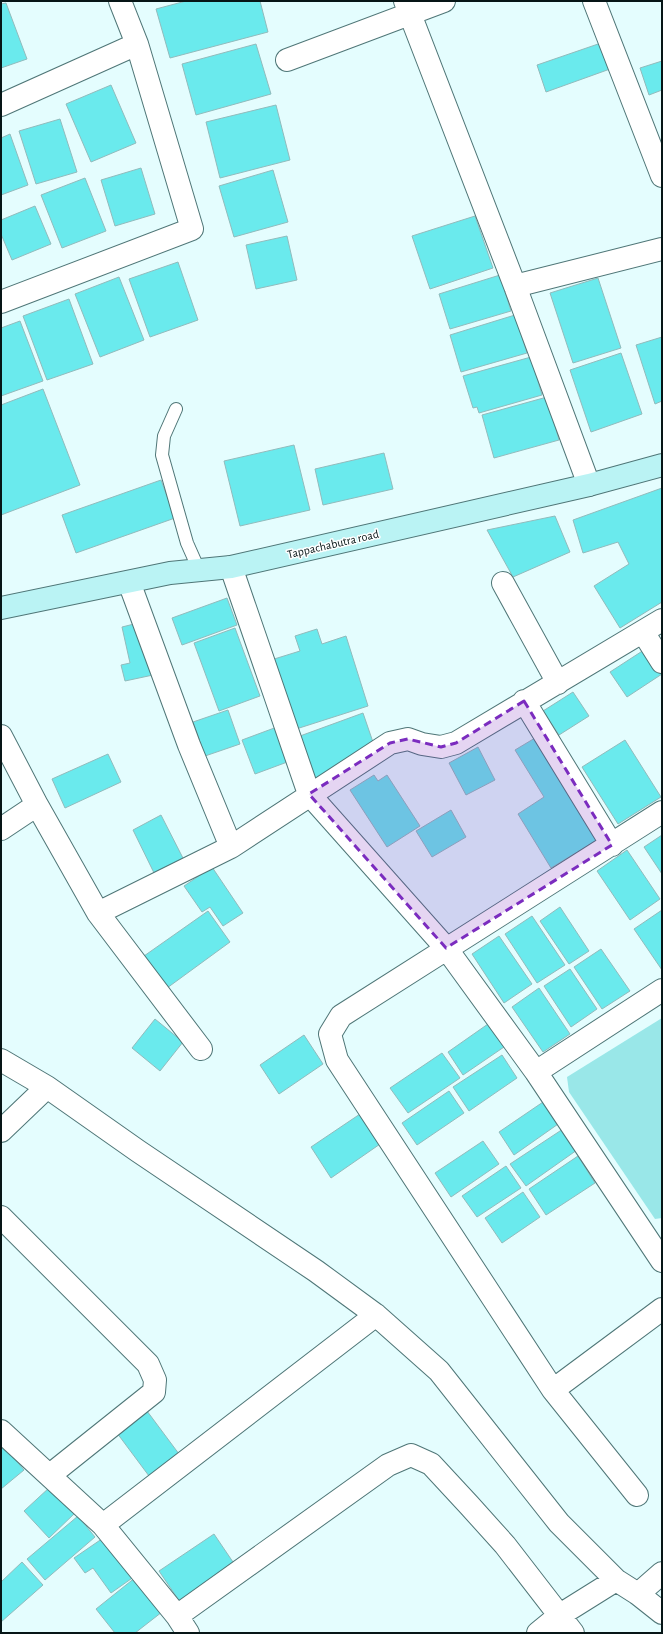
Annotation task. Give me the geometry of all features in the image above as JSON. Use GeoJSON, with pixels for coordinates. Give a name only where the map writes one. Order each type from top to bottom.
{"type":"FeatureCollection","features":[{"type":"Feature","properties":{"kind":"main road","name":"Tappachabutra road"},"geometry":{"type":"LineString","coordinates":[[1,608],[170,574],[231,567],[589,485],[662,465]]}},
{"type":"Feature","properties":{"kind":"street"},"geometry":{"type":"LineString","coordinates":[[1,302],[192,229],[137,44],[120,1]]}},
{"type":"Feature","properties":{"kind":"street"},"geometry":{"type":"LineString","coordinates":[[286,60],[407,8],[444,1]]}},
{"type":"Feature","properties":{"kind":"street"},"geometry":{"type":"LineString","coordinates":[[594,1],[662,176]]}},
{"type":"Feature","properties":{"kind":"street"},"geometry":{"type":"LineString","coordinates":[[407,8],[515,286],[589,485]]}},
{"type":"Feature","properties":{"kind":"street"},"geometry":{"type":"LineString","coordinates":[[1,105],[137,44]]}},
{"type":"Feature","properties":{"kind":"street"},"geometry":{"type":"LineString","coordinates":[[515,286],[662,249]]}},
{"type":"Feature","properties":{"kind":"street"},"geometry":{"type":"LineString","coordinates":[[231,567],[309,794],[446,948],[536,1072],[662,1262]]}},
{"type":"Feature","properties":{"kind":"street"},"geometry":{"type":"LineString","coordinates":[[130,582],[189,745],[231,847]]}},
{"type":"Feature","properties":{"kind":"street"},"geometry":{"type":"LineString","coordinates":[[503,583],[558,683]]}},
{"type":"Feature","properties":{"kind":"street"},"geometry":{"type":"LineString","coordinates":[[98,913],[231,847],[309,794],[390,743],[408,739],[422,744],[441,747],[456,743],[524,701],[558,683],[662,620]]}},
{"type":"Feature","properties":{"kind":"street"},"geometry":{"type":"LineString","coordinates":[[642,632],[662,662]]}},
{"type":"Feature","properties":{"kind":"street"},"geometry":{"type":"LineString","coordinates":[[524,701],[612,845]]}},
{"type":"Feature","properties":{"kind":"street"},"geometry":{"type":"LineString","coordinates":[[1,736],[37,805],[98,913],[201,1049]]}},
{"type":"Feature","properties":{"kind":"street"},"geometry":{"type":"LineString","coordinates":[[1,829],[37,805]]}},
{"type":"Feature","properties":{"kind":"street"},"geometry":{"type":"LineString","coordinates":[[637,1495],[553,1390],[337,1060],[330,1034],[341,1016],[662,812]]}},
{"type":"Feature","properties":{"kind":"street"},"geometry":{"type":"LineString","coordinates":[[536,1072],[662,990]]}},
{"type":"Feature","properties":{"kind":"street"},"geometry":{"type":"LineString","coordinates":[[1,1060],[47,1087],[138,1151],[316,1271],[376,1315],[439,1371],[559,1524],[616,1580],[662,1612]]}},
{"type":"Feature","properties":{"kind":"street"},"geometry":{"type":"LineString","coordinates":[[1,1131],[47,1087]]}},
{"type":"Feature","properties":{"kind":"street"},"geometry":{"type":"LineString","coordinates":[[1,1217],[148,1364],[155,1380],[154,1392],[50,1475]]}},
{"type":"Feature","properties":{"kind":"street"},"geometry":{"type":"LineString","coordinates":[[553,1390],[662,1309]]}},
{"type":"Feature","properties":{"kind":"street"},"geometry":{"type":"LineString","coordinates":[[103,1525],[376,1315]]}},
{"type":"Feature","properties":{"kind":"street"},"geometry":{"type":"LineString","coordinates":[[1,1431],[103,1525],[183,1625],[388,1465],[411,1455],[431,1464],[470,1505],[505,1545],[573,1633]]}},
{"type":"Feature","properties":{"kind":"street"},"geometry":{"type":"LineString","coordinates":[[638,1594],[662,1573]]}},
{"type":"Feature","properties":{"kind":"street"},"geometry":{"type":"LineString","coordinates":[[538,1633],[560,1615],[616,1580]]}},
{"type":"Feature","properties":{"kind":"lane"},"geometry":{"type":"LineString","coordinates":[[176,409],[164,436],[162,455],[186,543],[199,570]]}},
{"type":"Feature","properties":{"kind":"highlighted area"},"geometry":{"type":"Polygon","coordinates":[[[524,701],[612,845],[446,948],[309,794],[390,743],[408,739],[441,747],[456,743],[524,701]]]}},
{"type":"Feature","properties":{"kind":"shaded area"},"geometry":{"type":"Polygon","coordinates":[[[662,1018],[662,1218],[655,1219],[569,1092],[567,1077],[662,1018]]]}},
{"type":"Feature","properties":{"kind":"building"},"geometry":{"type":"Polygon","coordinates":[[[186,1],[260,1],[268,32],[170,58],[156,9],[186,1]]]}},
{"type":"Feature","properties":{"kind":"building"},"geometry":{"type":"Polygon","coordinates":[[[6,3],[27,59],[1,68],[1,4],[6,3]]]}},
{"type":"Feature","properties":{"kind":"building"},"geometry":{"type":"Polygon","coordinates":[[[601,43],[610,69],[546,92],[537,65],[601,43]]]}},
{"type":"Feature","properties":{"kind":"building"},"geometry":{"type":"Polygon","coordinates":[[[256,44],[271,94],[196,115],[182,64],[256,44]]]}},
{"type":"Feature","properties":{"kind":"building"},"geometry":{"type":"Polygon","coordinates":[[[662,61],[662,90],[649,95],[640,68],[662,61]]]}},
{"type":"Feature","properties":{"kind":"building"},"geometry":{"type":"Polygon","coordinates":[[[111,85],[136,143],[91,162],[66,104],[111,85]]]}},
{"type":"Feature","properties":{"kind":"building"},"geometry":{"type":"Polygon","coordinates":[[[276,105],[290,160],[220,178],[206,122],[276,105]]]}},
{"type":"Feature","properties":{"kind":"building"},"geometry":{"type":"Polygon","coordinates":[[[60,119],[77,172],[36,184],[19,131],[60,119]]]}},
{"type":"Feature","properties":{"kind":"building"},"geometry":{"type":"Polygon","coordinates":[[[10,134],[28,185],[1,195],[1,138],[10,134]]]}},
{"type":"Feature","properties":{"kind":"building"},"geometry":{"type":"Polygon","coordinates":[[[141,168],[155,214],[115,226],[101,180],[141,168]]]}},
{"type":"Feature","properties":{"kind":"building"},"geometry":{"type":"Polygon","coordinates":[[[273,170],[288,222],[234,237],[219,186],[273,170]]]}},
{"type":"Feature","properties":{"kind":"building"},"geometry":{"type":"Polygon","coordinates":[[[85,178],[106,231],[62,248],[41,195],[85,178]]]}},
{"type":"Feature","properties":{"kind":"building"},"geometry":{"type":"Polygon","coordinates":[[[35,206],[51,244],[12,260],[1,234],[1,220],[35,206]]]}},
{"type":"Feature","properties":{"kind":"building"},"geometry":{"type":"Polygon","coordinates":[[[475,216],[493,268],[430,289],[412,236],[475,216]]]}},
{"type":"Feature","properties":{"kind":"building"},"geometry":{"type":"Polygon","coordinates":[[[287,236],[297,280],[256,289],[246,245],[287,236]]]}},
{"type":"Feature","properties":{"kind":"building"},"geometry":{"type":"Polygon","coordinates":[[[178,262],[198,320],[150,337],[129,279],[178,262]]]}},
{"type":"Feature","properties":{"kind":"building"},"geometry":{"type":"Polygon","coordinates":[[[500,275],[511,311],[450,329],[439,294],[500,275]]]}},
{"type":"Feature","properties":{"kind":"building"},"geometry":{"type":"Polygon","coordinates":[[[119,277],[144,340],[100,357],[75,294],[119,277]]]}},
{"type":"Feature","properties":{"kind":"building"},"geometry":{"type":"Polygon","coordinates":[[[598,278],[621,348],[573,363],[550,293],[598,278]]]}},
{"type":"Feature","properties":{"kind":"building"},"geometry":{"type":"Polygon","coordinates":[[[69,299],[93,364],[47,380],[23,316],[69,299]]]}},
{"type":"Feature","properties":{"kind":"building"},"geometry":{"type":"Polygon","coordinates":[[[515,315],[527,353],[461,372],[450,335],[515,315]]]}},
{"type":"Feature","properties":{"kind":"building"},"geometry":{"type":"Polygon","coordinates":[[[20,321],[43,381],[1,396],[1,328],[20,321]]]}},
{"type":"Feature","properties":{"kind":"building"},"geometry":{"type":"Polygon","coordinates":[[[662,337],[662,401],[655,404],[636,345],[662,337]]]}},
{"type":"Feature","properties":{"kind":"building"},"geometry":{"type":"Polygon","coordinates":[[[621,353],[642,414],[591,432],[570,370],[621,353]]]}},
{"type":"Feature","properties":{"kind":"building"},"geometry":{"type":"Polygon","coordinates":[[[531,357],[542,395],[479,413],[477,407],[473,408],[463,376],[531,357]]]}},
{"type":"Feature","properties":{"kind":"building"},"geometry":{"type":"Polygon","coordinates":[[[43,389],[80,485],[1,515],[1,405],[43,389]]]}},
{"type":"Feature","properties":{"kind":"building"},"geometry":{"type":"Polygon","coordinates":[[[547,397],[559,440],[494,458],[482,415],[547,397]]]}},
{"type":"Feature","properties":{"kind":"building"},"geometry":{"type":"Polygon","coordinates":[[[294,445],[310,510],[240,526],[224,461],[294,445]]]}},
{"type":"Feature","properties":{"kind":"building"},"geometry":{"type":"Polygon","coordinates":[[[384,453],[393,489],[323,505],[315,469],[384,453]]]}},
{"type":"Feature","properties":{"kind":"building"},"geometry":{"type":"Polygon","coordinates":[[[161,480],[175,518],[76,553],[62,515],[161,480]]]}},
{"type":"Feature","properties":{"kind":"building"},"geometry":{"type":"Polygon","coordinates":[[[662,488],[662,602],[620,628],[594,586],[629,564],[618,542],[583,553],[573,520],[662,488]]]}},
{"type":"Feature","properties":{"kind":"building"},"geometry":{"type":"Polygon","coordinates":[[[555,516],[570,552],[513,577],[487,530],[555,516]]]}},
{"type":"Feature","properties":{"kind":"building"},"geometry":{"type":"Polygon","coordinates":[[[227,598],[237,625],[182,645],[172,618],[227,598]]]}},
{"type":"Feature","properties":{"kind":"building"},"geometry":{"type":"Polygon","coordinates":[[[142,622],[153,675],[125,681],[121,665],[130,663],[122,627],[142,622]]]}},
{"type":"Feature","properties":{"kind":"building"},"geometry":{"type":"Polygon","coordinates":[[[235,628],[260,696],[219,711],[194,643],[235,628]]]}},
{"type":"Feature","properties":{"kind":"building"},"geometry":{"type":"Polygon","coordinates":[[[317,629],[322,644],[346,636],[368,706],[293,730],[271,660],[300,651],[295,636],[317,629]]]}},
{"type":"Feature","properties":{"kind":"building"},"geometry":{"type":"Polygon","coordinates":[[[647,648],[662,670],[662,674],[627,697],[610,672],[647,648]]]}},
{"type":"Feature","properties":{"kind":"building"},"geometry":{"type":"Polygon","coordinates":[[[573,692],[589,716],[559,735],[543,711],[573,692]]]}},
{"type":"Feature","properties":{"kind":"building"},"geometry":{"type":"Polygon","coordinates":[[[228,710],[240,744],[205,756],[193,722],[228,710]]]}},
{"type":"Feature","properties":{"kind":"building"},"geometry":{"type":"Polygon","coordinates":[[[363,713],[375,748],[315,780],[300,736],[363,713]]]}},
{"type":"Feature","properties":{"kind":"building"},"geometry":{"type":"Polygon","coordinates":[[[277,727],[290,761],[255,774],[242,740],[277,727]]]}},
{"type":"Feature","properties":{"kind":"building"},"geometry":{"type":"Polygon","coordinates":[[[535,738],[597,840],[551,868],[518,814],[544,797],[515,750],[535,738]]]}},
{"type":"Feature","properties":{"kind":"building"},"geometry":{"type":"Polygon","coordinates":[[[625,740],[661,797],[618,824],[582,767],[625,740]]]}},
{"type":"Feature","properties":{"kind":"building"},"geometry":{"type":"Polygon","coordinates":[[[478,747],[495,780],[466,795],[449,763],[478,747]]]}},
{"type":"Feature","properties":{"kind":"building"},"geometry":{"type":"Polygon","coordinates":[[[108,754],[121,782],[65,808],[52,779],[108,754]]]}},
{"type":"Feature","properties":{"kind":"building"},"geometry":{"type":"Polygon","coordinates":[[[374,775],[378,781],[387,775],[420,826],[387,847],[350,790],[374,775]]]}},
{"type":"Feature","properties":{"kind":"building"},"geometry":{"type":"Polygon","coordinates":[[[451,810],[466,837],[432,857],[416,831],[451,810]]]}},
{"type":"Feature","properties":{"kind":"building"},"geometry":{"type":"Polygon","coordinates":[[[161,815],[186,864],[157,879],[133,830],[161,815]]]}},
{"type":"Feature","properties":{"kind":"building"},"geometry":{"type":"Polygon","coordinates":[[[662,835],[662,874],[644,847],[662,835]]]}},
{"type":"Feature","properties":{"kind":"building"},"geometry":{"type":"Polygon","coordinates":[[[627,850],[660,899],[630,920],[597,871],[627,850]]]}},
{"type":"Feature","properties":{"kind":"building"},"geometry":{"type":"Polygon","coordinates":[[[212,867],[243,913],[223,926],[210,907],[202,912],[184,886],[212,867]]]}},
{"type":"Feature","properties":{"kind":"building"},"geometry":{"type":"Polygon","coordinates":[[[560,907],[589,951],[569,964],[540,921],[560,907]]]}},
{"type":"Feature","properties":{"kind":"building"},"geometry":{"type":"Polygon","coordinates":[[[662,910],[662,970],[634,929],[662,910]]]}},
{"type":"Feature","properties":{"kind":"building"},"geometry":{"type":"Polygon","coordinates":[[[208,911],[230,942],[167,988],[144,956],[208,911]]]}},
{"type":"Feature","properties":{"kind":"building"},"geometry":{"type":"Polygon","coordinates":[[[532,916],[565,965],[537,983],[505,934],[532,916]]]}},
{"type":"Feature","properties":{"kind":"building"},"geometry":{"type":"Polygon","coordinates":[[[499,936],[532,984],[504,1003],[472,954],[499,936]]]}},
{"type":"Feature","properties":{"kind":"building"},"geometry":{"type":"Polygon","coordinates":[[[601,949],[630,991],[602,1009],[574,967],[601,949]]]}},
{"type":"Feature","properties":{"kind":"building"},"geometry":{"type":"Polygon","coordinates":[[[570,969],[597,1009],[571,1027],[544,986],[570,969]]]}},
{"type":"Feature","properties":{"kind":"building"},"geometry":{"type":"Polygon","coordinates":[[[539,988],[570,1034],[543,1052],[512,1007],[539,988]]]}},
{"type":"Feature","properties":{"kind":"building"},"geometry":{"type":"Polygon","coordinates":[[[155,1019],[183,1042],[160,1071],[132,1048],[155,1019]]]}},
{"type":"Feature","properties":{"kind":"building"},"geometry":{"type":"Polygon","coordinates":[[[488,1024],[504,1047],[463,1075],[448,1052],[488,1024]]]}},
{"type":"Feature","properties":{"kind":"building"},"geometry":{"type":"Polygon","coordinates":[[[304,1035],[323,1064],[279,1094],[260,1065],[304,1035]]]}},
{"type":"Feature","properties":{"kind":"building"},"geometry":{"type":"Polygon","coordinates":[[[442,1053],[460,1078],[408,1113],[390,1088],[442,1053]]]}},
{"type":"Feature","properties":{"kind":"building"},"geometry":{"type":"Polygon","coordinates":[[[502,1055],[517,1078],[469,1111],[453,1087],[502,1055]]]}},
{"type":"Feature","properties":{"kind":"building"},"geometry":{"type":"Polygon","coordinates":[[[449,1091],[464,1113],[417,1145],[402,1123],[449,1091]]]}},
{"type":"Feature","properties":{"kind":"building"},"geometry":{"type":"Polygon","coordinates":[[[546,1100],[561,1122],[514,1155],[499,1132],[546,1100]]]}},
{"type":"Feature","properties":{"kind":"building"},"geometry":{"type":"Polygon","coordinates":[[[363,1112],[383,1142],[331,1178],[311,1147],[363,1112]]]}},
{"type":"Feature","properties":{"kind":"building"},"geometry":{"type":"Polygon","coordinates":[[[563,1129],[577,1150],[526,1186],[510,1164],[563,1129]]]}},
{"type":"Feature","properties":{"kind":"building"},"geometry":{"type":"Polygon","coordinates":[[[483,1141],[499,1164],[451,1197],[435,1173],[483,1141]]]}},
{"type":"Feature","properties":{"kind":"building"},"geometry":{"type":"Polygon","coordinates":[[[578,1156],[595,1183],[546,1215],[529,1189],[578,1156]]]}},
{"type":"Feature","properties":{"kind":"building"},"geometry":{"type":"Polygon","coordinates":[[[506,1166],[521,1188],[477,1217],[462,1196],[506,1166]]]}},
{"type":"Feature","properties":{"kind":"building"},"geometry":{"type":"Polygon","coordinates":[[[523,1192],[540,1217],[502,1243],[485,1218],[523,1192]]]}},
{"type":"Feature","properties":{"kind":"building"},"geometry":{"type":"Polygon","coordinates":[[[147,1411],[182,1458],[152,1480],[117,1433],[147,1411]]]}},
{"type":"Feature","properties":{"kind":"building"},"geometry":{"type":"Polygon","coordinates":[[[2,1443],[24,1470],[1,1489],[1,1444],[2,1443]]]}},
{"type":"Feature","properties":{"kind":"building"},"geometry":{"type":"Polygon","coordinates":[[[50,1487],[75,1513],[49,1538],[24,1511],[50,1487]]]}},
{"type":"Feature","properties":{"kind":"building"},"geometry":{"type":"Polygon","coordinates":[[[78,1516],[95,1537],[45,1580],[27,1559],[78,1516]]]}},
{"type":"Feature","properties":{"kind":"building"},"geometry":{"type":"Polygon","coordinates":[[[109,1534],[138,1574],[111,1593],[93,1568],[85,1573],[74,1558],[109,1534]]]}},
{"type":"Feature","properties":{"kind":"building"},"geometry":{"type":"Polygon","coordinates":[[[214,1534],[235,1565],[180,1602],[159,1571],[214,1534]]]}},
{"type":"Feature","properties":{"kind":"building"},"geometry":{"type":"Polygon","coordinates":[[[22,1562],[43,1585],[1,1622],[1,1582],[22,1562]]]}},
{"type":"Feature","properties":{"kind":"building"},"geometry":{"type":"Polygon","coordinates":[[[136,1577],[162,1612],[135,1633],[115,1633],[96,1609],[136,1577]]]}}]}
